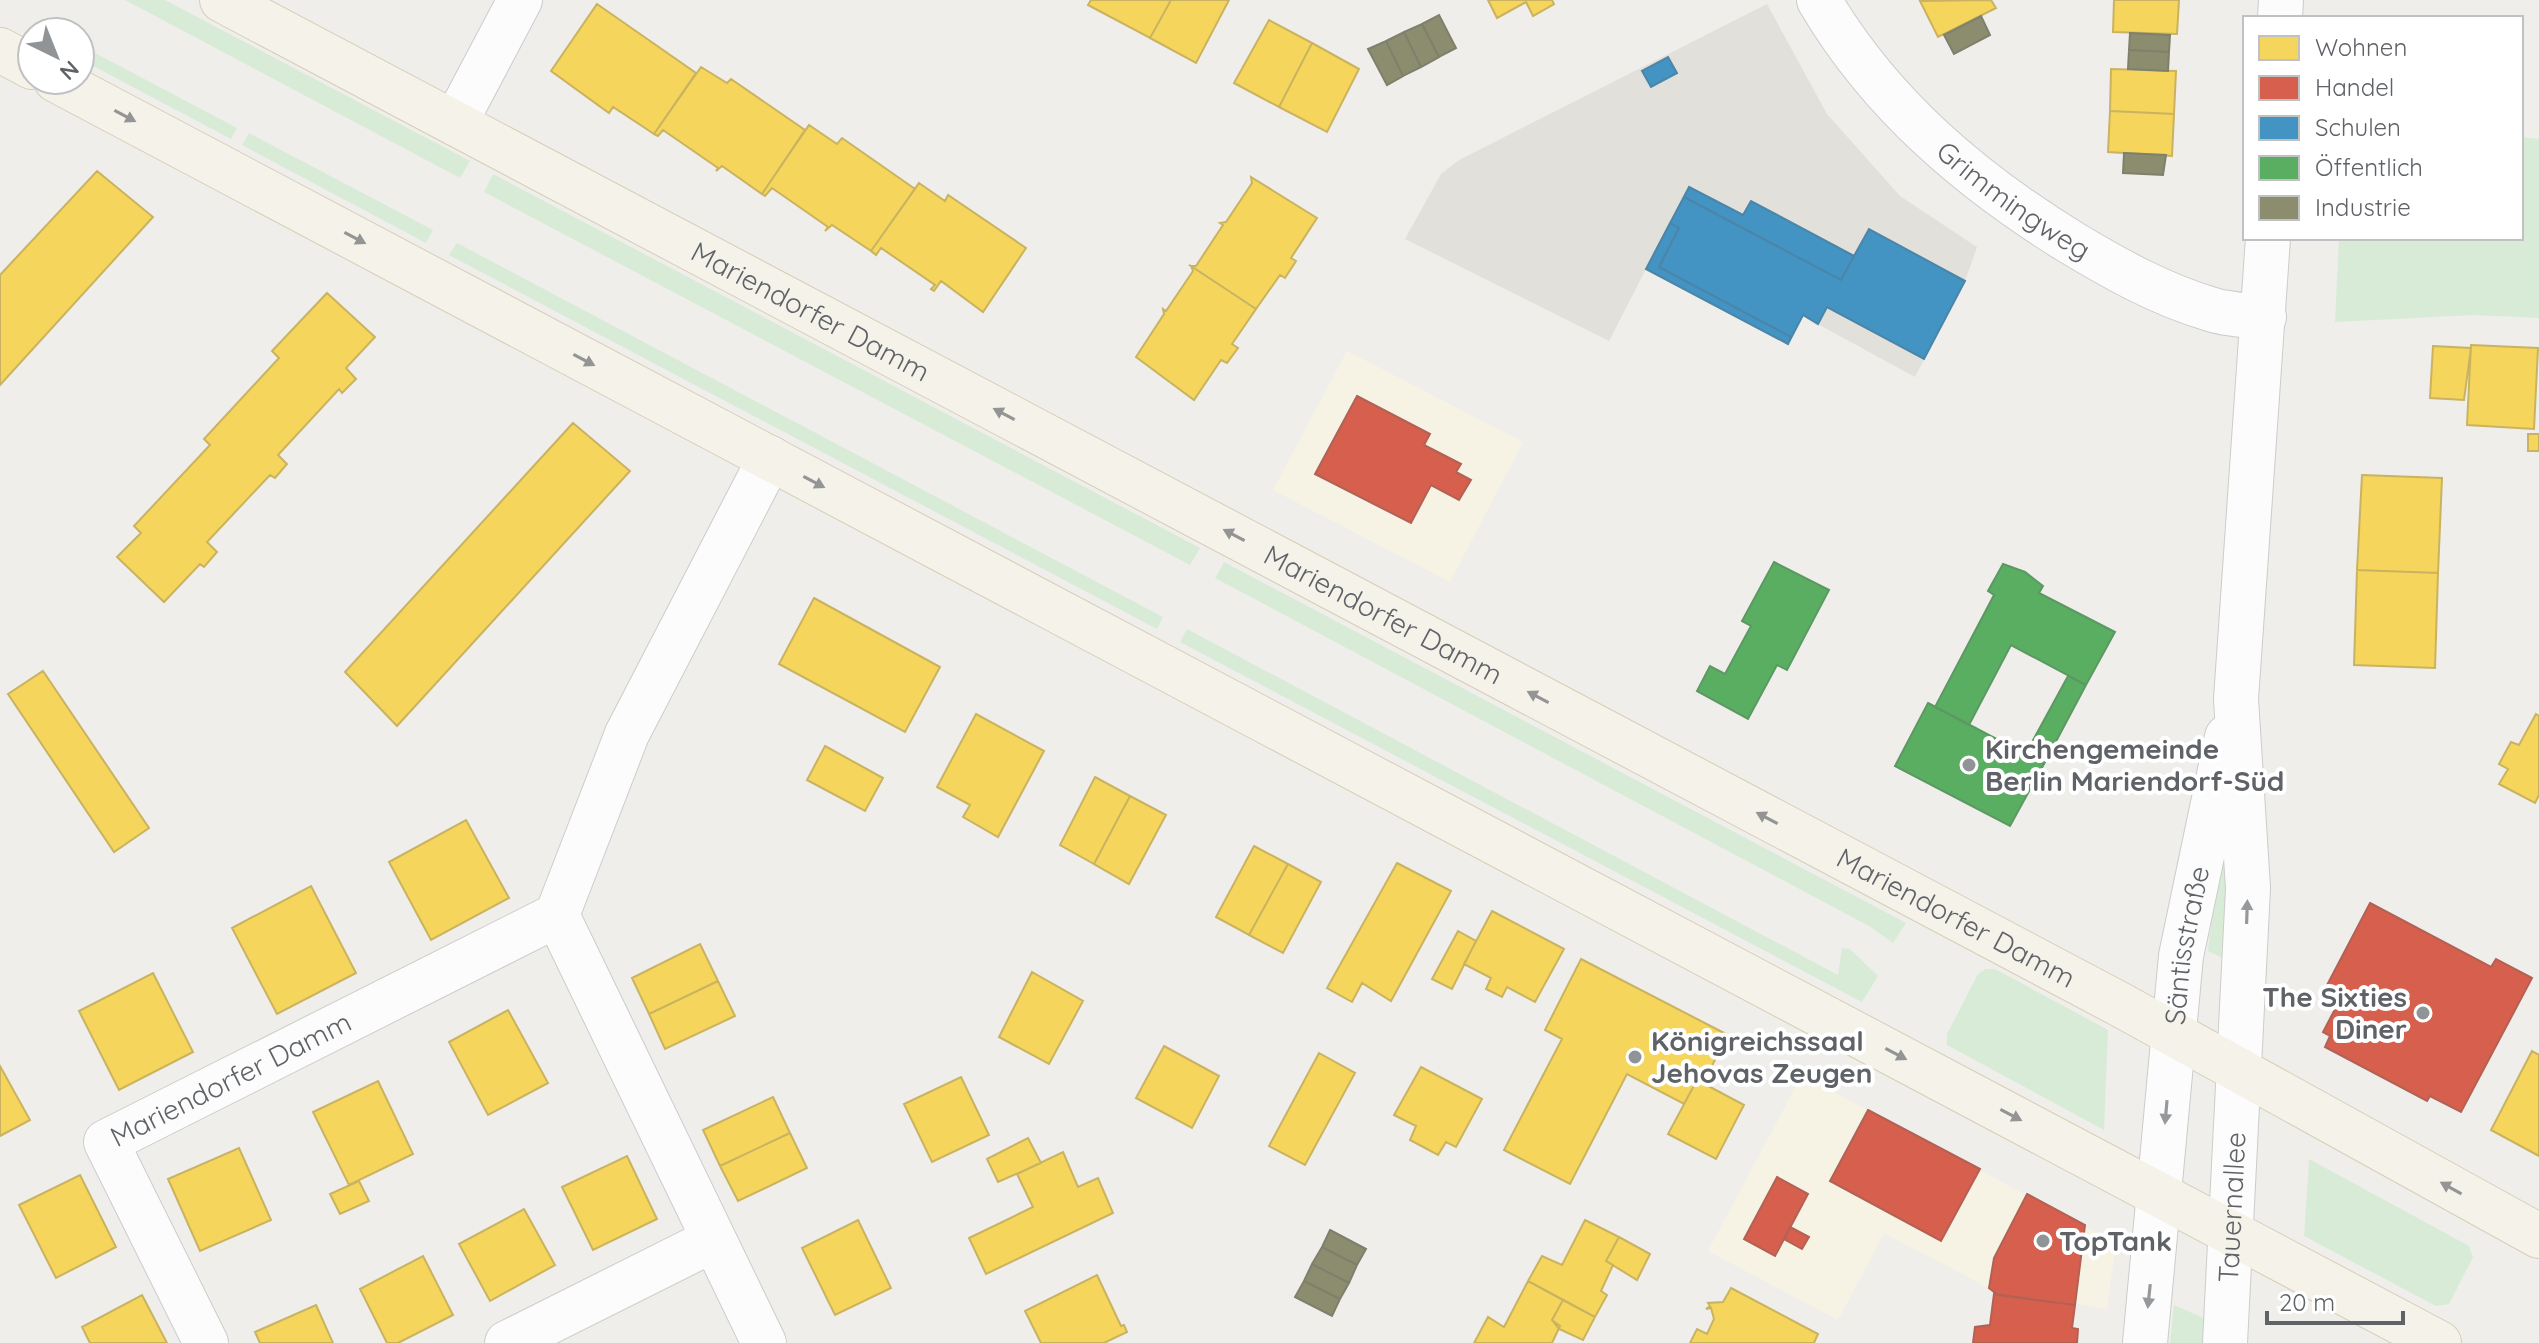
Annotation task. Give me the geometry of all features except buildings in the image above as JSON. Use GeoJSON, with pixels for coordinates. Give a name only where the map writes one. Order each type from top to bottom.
{"type":"FeatureCollection","features":[{"type":"Feature","properties":{"kind":"main road","name":"Mariendorfer Damm"},"geometry":{"type":"LineString","coordinates":[[222,0],[2174,1035],[2539,1236]]}},
{"type":"Feature","properties":{"kind":"main road"},"geometry":{"type":"LineString","coordinates":[[86,96],[2439,1343]]}},
{"type":"Feature","properties":{"kind":"street"},"geometry":{"type":"LineString","coordinates":[[455,123],[520,0]]}},
{"type":"Feature","properties":{"kind":"street","name":"Grimmingweg"},"geometry":{"type":"LineString","coordinates":[[1819,0],[1841,38],[1931,140],[2008,202],[2137,282],[2212,310],[2264,317]]}},
{"type":"Feature","properties":{"kind":"street","name":"Säntisstraße"},"geometry":{"type":"LineString","coordinates":[[2241,1072],[2248,888],[2236,699],[2268,240]]}},
{"type":"Feature","properties":{"kind":"street"},"geometry":{"type":"LineString","coordinates":[[764,1343],[557,915],[627,734],[770,458]]}},
{"type":"Feature","properties":{"kind":"street","name":"Säntisstraße"},"geometry":{"type":"LineString","coordinates":[[2159,1194],[2184,936],[2211,798],[2236,699]]}},
{"type":"Feature","properties":{"kind":"street","name":"Mariendorfer Damm"},"geometry":{"type":"LineString","coordinates":[[206,1343],[106,1142],[557,915]]}},
{"type":"Feature","properties":{"kind":"street","name":"Tauernallee"},"geometry":{"type":"LineString","coordinates":[[2225,1343],[2241,1072]]}},
{"type":"Feature","properties":{"kind":"street"},"geometry":{"type":"LineString","coordinates":[[2145,1343],[2159,1194]]}},
{"type":"Feature","properties":{"kind":"street"},"geometry":{"type":"LineString","coordinates":[[507,1343],[713,1240]]}},
{"type":"Feature","properties":{"kind":"shaded area"},"geometry":{"type":"Polygon","coordinates":[[[1767,4],[1827,114],[1900,196],[1977,247],[1965,281],[1915,377],[1803,316],[1646,269],[1609,341],[1405,239],[1441,174],[1459,160],[1767,4]]]}},
{"type":"Feature","properties":{"kind":"shaded area"},"geometry":{"type":"Polygon","coordinates":[[[1347,351],[1523,442],[1450,582],[1273,490],[1347,351]]]}},
{"type":"Feature","properties":{"kind":"shaded area"},"geometry":{"type":"Polygon","coordinates":[[[1802,1075],[2116,1243],[2107,1309],[1989,1288],[1884,1233],[1838,1320],[1708,1251],[1802,1075]]]}},
{"type":"Feature","properties":{"kind":"green space"},"geometry":{"type":"Polygon","coordinates":[[[125,0],[165,0],[470,161],[460,178],[125,0]]]}},
{"type":"Feature","properties":{"kind":"green space"},"geometry":{"type":"Polygon","coordinates":[[[96,53],[237,128],[231,139],[96,67],[96,53]]]}},
{"type":"Feature","properties":{"kind":"green space"},"geometry":{"type":"Polygon","coordinates":[[[249,133],[433,230],[426,243],[242,145],[249,133]]]}},
{"type":"Feature","properties":{"kind":"green space"},"geometry":{"type":"Polygon","coordinates":[[[2523,137],[2539,139],[2539,318],[2474,315],[2335,322],[2339,240],[2523,240],[2523,137]]]}},
{"type":"Feature","properties":{"kind":"green space"},"geometry":{"type":"Polygon","coordinates":[[[493,174],[1200,548],[1190,565],[484,192],[493,174]]]}},
{"type":"Feature","properties":{"kind":"green space"},"geometry":{"type":"Polygon","coordinates":[[[457,243],[1163,617],[1157,629],[449,255],[457,243]]]}},
{"type":"Feature","properties":{"kind":"green space"},"geometry":{"type":"Polygon","coordinates":[[[1224,562],[1906,923],[1893,943],[1869,926],[1215,578],[1224,562]]]}},
{"type":"Feature","properties":{"kind":"green space"},"geometry":{"type":"Polygon","coordinates":[[[1187,629],[1838,975],[1842,948],[1850,949],[1878,976],[1862,1002],[1180,642],[1187,629]]]}},
{"type":"Feature","properties":{"kind":"green space"},"geometry":{"type":"Polygon","coordinates":[[[2227,833],[2227,960],[2208,951],[2221,839],[2227,833]]]}},
{"type":"Feature","properties":{"kind":"green space"},"geometry":{"type":"Polygon","coordinates":[[[1986,969],[1995,969],[2108,1030],[2104,1130],[1947,1045],[1947,1034],[1978,974],[1986,969]]]}},
{"type":"Feature","properties":{"kind":"green space"},"geometry":{"type":"Polygon","coordinates":[[[2309,1159],[2469,1246],[2473,1257],[2449,1304],[2436,1306],[2304,1236],[2309,1159]]]}},
{"type":"Feature","properties":{"kind":"green space"},"geometry":{"type":"Polygon","coordinates":[[[2174,1305],[2210,1321],[2208,1343],[2170,1343],[2174,1305]]]}},
{"type":"Feature","properties":{"kind":"place","name":"Kirchengemeinde Berlin Mariendorf-Süd"},"geometry":{"type":"Point","coordinates":[1969,765]}},
{"type":"Feature","properties":{"kind":"place","name":"The Sixties Diner"},"geometry":{"type":"Point","coordinates":[2423,1013]}},
{"type":"Feature","properties":{"kind":"place","name":"Königreichssaal Jehovas Zeugen"},"geometry":{"type":"Point","coordinates":[1635,1057]}},
{"type":"Feature","properties":{"kind":"place","name":"TopTank"},"geometry":{"type":"Point","coordinates":[2043,1241]}}]}
